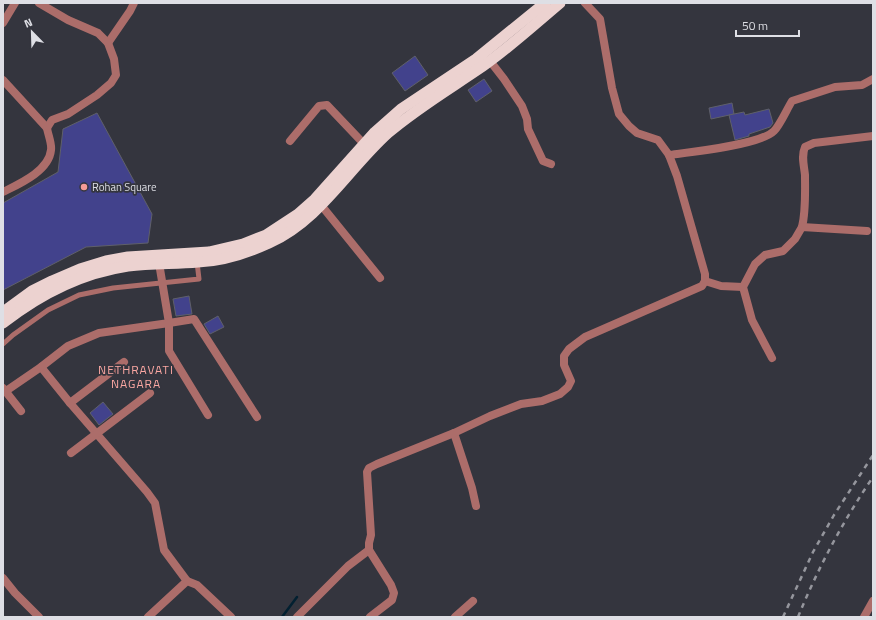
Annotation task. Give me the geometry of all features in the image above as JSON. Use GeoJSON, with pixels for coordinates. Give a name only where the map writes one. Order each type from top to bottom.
{"type":"FeatureCollection","features":[{"type":"Feature","properties":{"kind":"highway"},"geometry":{"type":"LineString","coordinates":[[3,310],[32,291],[52,281],[80,269],[106,261],[128,257],[209,252],[243,244],[266,235],[298,214],[314,199],[364,144],[401,110],[476,58],[545,3]]}},
{"type":"Feature","properties":{"kind":"highway"},"geometry":{"type":"LineString","coordinates":[[3,323],[36,299],[83,277],[129,266],[210,261],[246,252],[270,243],[303,222],[321,205],[388,133],[417,110],[490,61],[560,3]]}},
{"type":"Feature","properties":{"kind":"street"},"geometry":{"type":"LineString","coordinates":[[3,23],[14,3]]}},
{"type":"Feature","properties":{"kind":"street"},"geometry":{"type":"LineString","coordinates":[[39,3],[68,20],[98,33],[108,43],[114,59],[116,75],[111,83],[97,95],[68,114],[52,120],[47,128]]}},
{"type":"Feature","properties":{"kind":"street"},"geometry":{"type":"LineString","coordinates":[[108,43],[134,3]]}},
{"type":"Feature","properties":{"kind":"street"},"geometry":{"type":"LineString","coordinates":[[370,617],[392,600],[394,593],[391,585],[369,550],[371,535],[367,472],[369,468],[454,433],[490,416],[521,404],[542,401],[560,394],[568,387],[571,381],[564,365],[564,356],[569,349],[584,337],[702,286],[705,281],[705,274],[677,176],[669,155],[658,140],[637,133],[619,114],[612,88],[600,20],[585,3]]}},
{"type":"Feature","properties":{"kind":"street"},"geometry":{"type":"LineString","coordinates":[[490,61],[522,106],[527,119],[528,129],[543,161],[551,164]]}},
{"type":"Feature","properties":{"kind":"street"},"geometry":{"type":"LineString","coordinates":[[669,155],[718,148],[758,140],[774,131],[792,101],[834,87],[862,85],[873,79]]}},
{"type":"Feature","properties":{"kind":"street"},"geometry":{"type":"LineString","coordinates":[[3,80],[47,128],[51,150],[46,163],[33,176],[3,192]]}},
{"type":"Feature","properties":{"kind":"street"},"geometry":{"type":"LineString","coordinates":[[290,140],[319,106],[327,105],[364,144]]}},
{"type":"Feature","properties":{"kind":"street"},"geometry":{"type":"LineString","coordinates":[[772,358],[752,320],[743,287],[755,264],[765,255],[783,251],[795,239],[802,227],[805,217],[805,174],[803,153],[805,147],[814,143],[873,136]]}},
{"type":"Feature","properties":{"kind":"street"},"geometry":{"type":"LineString","coordinates":[[321,205],[380,278]]}},
{"type":"Feature","properties":{"kind":"street"},"geometry":{"type":"LineString","coordinates":[[802,227],[867,231]]}},
{"type":"Feature","properties":{"kind":"street"},"geometry":{"type":"LineString","coordinates":[[160,263],[169,323],[169,351],[208,415]]}},
{"type":"Feature","properties":{"kind":"street"},"geometry":{"type":"LineString","coordinates":[[705,281],[720,286],[743,287]]}},
{"type":"Feature","properties":{"kind":"street"},"geometry":{"type":"LineString","coordinates":[[21,411],[5,389],[41,367],[68,346],[99,333],[194,319],[257,417]]}},
{"type":"Feature","properties":{"kind":"street"},"geometry":{"type":"LineString","coordinates":[[70,403],[124,362]]}},
{"type":"Feature","properties":{"kind":"street"},"geometry":{"type":"LineString","coordinates":[[41,367],[96,434],[155,502],[164,550],[188,581],[197,585],[232,617]]}},
{"type":"Feature","properties":{"kind":"street"},"geometry":{"type":"LineString","coordinates":[[71,453],[150,393]]}},
{"type":"Feature","properties":{"kind":"street"},"geometry":{"type":"LineString","coordinates":[[454,433],[472,488],[476,506]]}},
{"type":"Feature","properties":{"kind":"street"},"geometry":{"type":"LineString","coordinates":[[297,617],[348,566],[369,550]]}},
{"type":"Feature","properties":{"kind":"street"},"geometry":{"type":"LineString","coordinates":[[3,578],[15,593],[39,617]]}},
{"type":"Feature","properties":{"kind":"street"},"geometry":{"type":"LineString","coordinates":[[148,617],[188,581]]}},
{"type":"Feature","properties":{"kind":"street"},"geometry":{"type":"LineString","coordinates":[[456,617],[472,601]]}},
{"type":"Feature","properties":{"kind":"street"},"geometry":{"type":"LineString","coordinates":[[864,617],[873,601]]}},
{"type":"Feature","properties":{"kind":"lane"},"geometry":{"type":"LineString","coordinates":[[3,344],[48,310],[79,295],[113,288],[199,279],[197,262]]}},
{"type":"Feature","properties":{"kind":"building"},"geometry":{"type":"Polygon","coordinates":[[[415,56],[428,75],[405,91],[392,73],[415,56]]]}},
{"type":"Feature","properties":{"kind":"building"},"geometry":{"type":"Polygon","coordinates":[[[484,79],[492,91],[476,102],[468,90],[484,79]]]}},
{"type":"Feature","properties":{"kind":"building"},"geometry":{"type":"Polygon","coordinates":[[[732,103],[734,114],[711,119],[709,108],[732,103]]]}},
{"type":"Feature","properties":{"kind":"building"},"geometry":{"type":"Polygon","coordinates":[[[769,109],[773,123],[770,127],[735,140],[729,115],[744,112],[745,115],[769,109]]]}},
{"type":"Feature","properties":{"kind":"building","name":"Rohan Square"},"geometry":{"type":"Polygon","coordinates":[[[97,113],[152,214],[148,243],[86,247],[3,290],[3,203],[58,172],[63,129],[97,113]]]}},
{"type":"Feature","properties":{"kind":"building"},"geometry":{"type":"Polygon","coordinates":[[[189,296],[192,314],[176,316],[173,299],[189,296]]]}},
{"type":"Feature","properties":{"kind":"building"},"geometry":{"type":"Polygon","coordinates":[[[218,316],[224,327],[210,334],[204,324],[218,316]]]}},
{"type":"Feature","properties":{"kind":"building"},"geometry":{"type":"Polygon","coordinates":[[[103,402],[113,414],[99,425],[90,413],[103,402]]]}},
{"type":"Feature","properties":{"kind":"waterway"},"geometry":{"type":"LineString","coordinates":[[282,617],[297,597]]}},
{"type":"Feature","properties":{"kind":"railway"},"geometry":{"type":"LineString","coordinates":[[783,617],[813,552],[834,515],[873,455]]}},
{"type":"Feature","properties":{"kind":"railway"},"geometry":{"type":"LineString","coordinates":[[798,617],[832,545],[851,511],[873,477]]}},
{"type":"Feature","properties":{"kind":"place","name":"Rohan Square"},"geometry":{"type":"Point","coordinates":[84,187]}},
{"type":"Feature","properties":{"kind":"district","name":"NETHRAVATI NAGARA"},"geometry":{"type":"Point","coordinates":[136,376]}}]}
